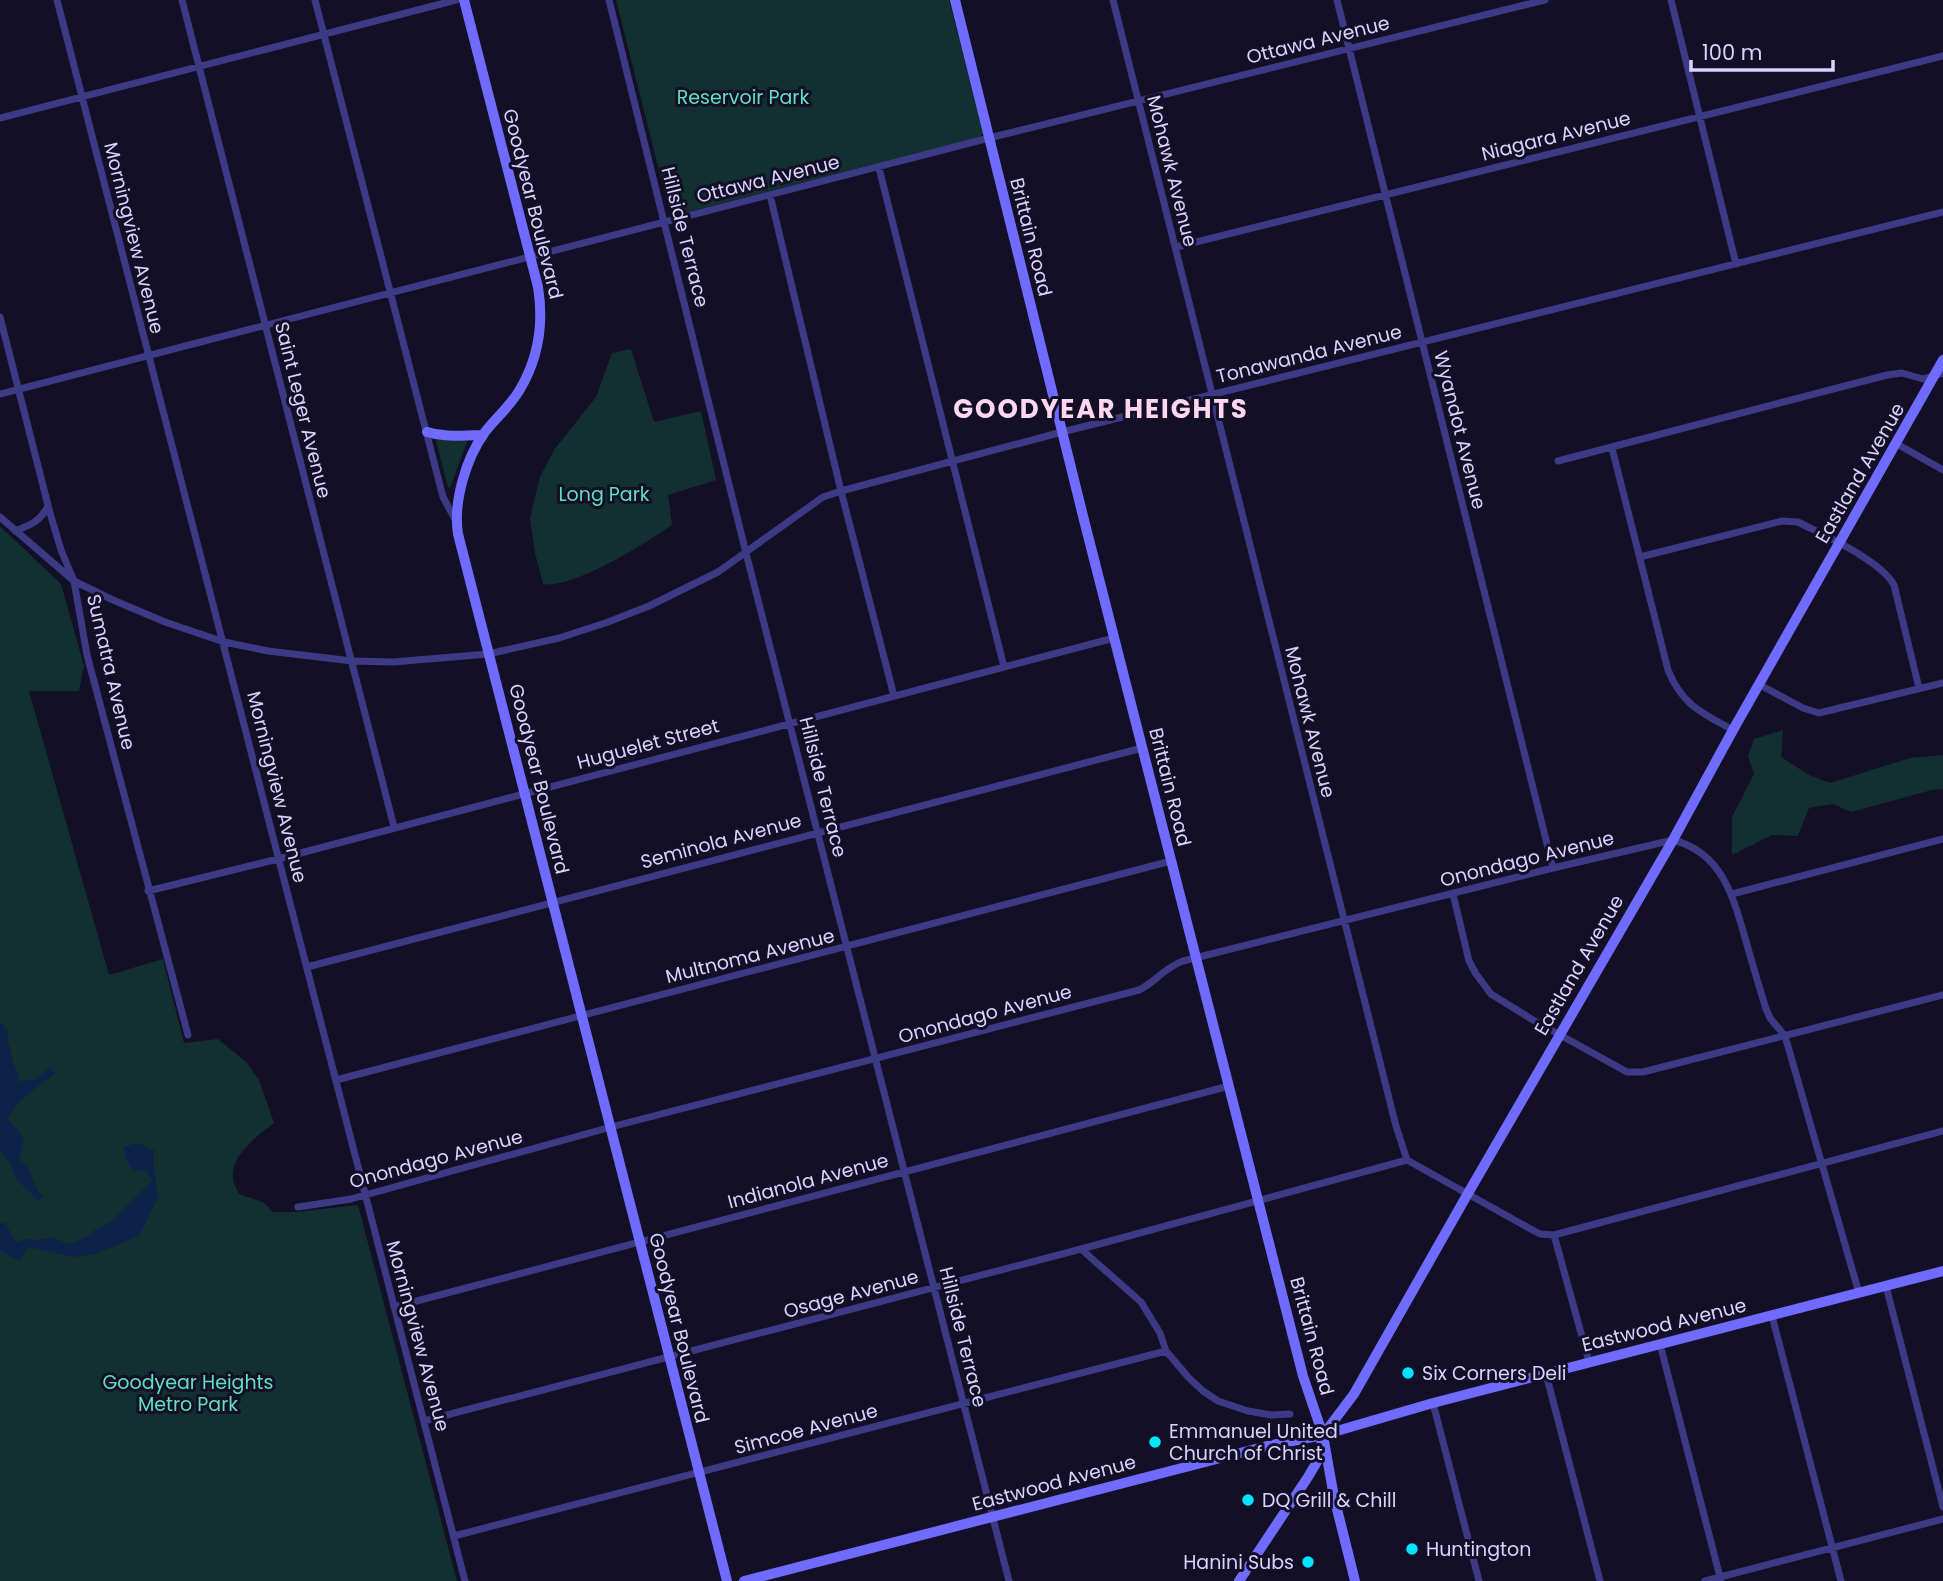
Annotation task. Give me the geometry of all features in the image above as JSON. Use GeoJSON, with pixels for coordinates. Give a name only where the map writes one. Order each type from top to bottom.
{"type":"FeatureCollection","features":[{"type":"Feature","properties":{"kind":"street","name":"Morningview Avenue"},"geometry":{"type":"LineString","coordinates":[[57,0],[465,1581]]}},
{"type":"Feature","properties":{"kind":"street","name":"Saint Leger Avenue"},"geometry":{"type":"LineString","coordinates":[[181,0],[394,827]]}},
{"type":"Feature","properties":{"kind":"street"},"geometry":{"type":"LineString","coordinates":[[315,0],[443,497],[456,521]]}},
{"type":"Feature","properties":{"kind":"street"},"geometry":{"type":"LineString","coordinates":[[0,118],[456,0]]}},
{"type":"Feature","properties":{"kind":"street","name":"Goodyear Boulevard"},"geometry":{"type":"LineString","coordinates":[[464,0],[530,257],[540,302],[541,325],[535,357],[528,374],[515,397],[483,435],[472,455],[465,472],[456,521],[727,1581]]}},
{"type":"Feature","properties":{"kind":"street","name":"Hillside Terrace"},"geometry":{"type":"LineString","coordinates":[[609,0],[746,553],[1009,1581]]}},
{"type":"Feature","properties":{"kind":"street","name":"Brittain Road"},"geometry":{"type":"LineString","coordinates":[[955,0],[1114,638],[1303,1376],[1323,1435],[1334,1497],[1355,1581]]}},
{"type":"Feature","properties":{"kind":"street","name":"Mohawk Avenue"},"geometry":{"type":"LineString","coordinates":[[1113,0],[1343,920],[1407,1160]]}},
{"type":"Feature","properties":{"kind":"street","name":"Wyandot Avenue"},"geometry":{"type":"LineString","coordinates":[[1337,0],[1553,868]]}},
{"type":"Feature","properties":{"kind":"street","name":"Ottawa Avenue"},"geometry":{"type":"LineString","coordinates":[[0,394],[989,138],[1545,0]]}},
{"type":"Feature","properties":{"kind":"street"},"geometry":{"type":"LineString","coordinates":[[1671,0],[1736,264]]}},
{"type":"Feature","properties":{"kind":"street","name":"Niagara Avenue"},"geometry":{"type":"LineString","coordinates":[[1176,247],[1943,56]]}},
{"type":"Feature","properties":{"kind":"street"},"geometry":{"type":"LineString","coordinates":[[879,167],[1004,667]]}},
{"type":"Feature","properties":{"kind":"street"},"geometry":{"type":"LineString","coordinates":[[770,195],[841,491],[894,696]]}},
{"type":"Feature","properties":{"kind":"street","name":"Tonawanda Avenue"},"geometry":{"type":"LineString","coordinates":[[0,517],[74,581],[165,622],[224,642],[352,662],[407,661],[488,654],[548,641],[608,622],[683,590],[718,572],[823,497],[841,491],[1062,432],[1943,212]]}},
{"type":"Feature","properties":{"kind":"street","name":"Sumatra Avenue"},"geometry":{"type":"LineString","coordinates":[[0,317],[48,506],[61,550],[74,581],[87,655],[188,1035]]}},
{"type":"Feature","properties":{"kind":"street","name":"Eastland Avenue"},"geometry":{"type":"LineString","coordinates":[[1239,1581],[1318,1460],[1323,1435],[1358,1387],[1673,839],[1732,730],[1938,375],[1943,360]]}},
{"type":"Feature","properties":{"kind":"street"},"geometry":{"type":"LineString","coordinates":[[1558,461],[1887,375],[1902,373],[1923,379],[1938,375]]}},
{"type":"Feature","properties":{"kind":"street"},"geometry":{"type":"LineString","coordinates":[[426,432],[452,437],[483,435]]}},
{"type":"Feature","properties":{"kind":"street"},"geometry":{"type":"LineString","coordinates":[[1897,444],[1943,470]]}},
{"type":"Feature","properties":{"kind":"street"},"geometry":{"type":"LineString","coordinates":[[1612,448],[1668,670],[1688,702],[1732,730]]}},
{"type":"Feature","properties":{"kind":"street"},"geometry":{"type":"LineString","coordinates":[[15,531],[35,522],[44,515],[48,506]]}},
{"type":"Feature","properties":{"kind":"street"},"geometry":{"type":"LineString","coordinates":[[1640,557],[1782,521],[1798,522],[1877,567],[1890,578],[1919,688]]}},
{"type":"Feature","properties":{"kind":"street","name":"Huguelet Street"},"geometry":{"type":"LineString","coordinates":[[148,891],[1114,638]]}},
{"type":"Feature","properties":{"kind":"street"},"geometry":{"type":"LineString","coordinates":[[1760,685],[1803,708],[1819,713],[1943,683]]}},
{"type":"Feature","properties":{"kind":"street","name":"Seminola Avenue"},"geometry":{"type":"LineString","coordinates":[[307,967],[1142,748]]}},
{"type":"Feature","properties":{"kind":"street"},"geometry":{"type":"LineString","coordinates":[[1673,839],[1701,852],[1717,870],[1732,894],[1766,1009],[1770,1018],[1786,1035],[1859,1293]]}},
{"type":"Feature","properties":{"kind":"street","name":"Onondago Avenue"},"geometry":{"type":"LineString","coordinates":[[298,1207],[351,1199],[611,1127],[1139,989],[1153,982],[1168,967],[1196,958],[1673,839]]}},
{"type":"Feature","properties":{"kind":"street"},"geometry":{"type":"LineString","coordinates":[[1732,894],[1943,839]]}},
{"type":"Feature","properties":{"kind":"street","name":"Multnoma Avenue"},"geometry":{"type":"LineString","coordinates":[[336,1080],[1171,861]]}},
{"type":"Feature","properties":{"kind":"street"},"geometry":{"type":"LineString","coordinates":[[1453,894],[1469,961],[1485,987],[1506,1004],[1620,1070],[1636,1073],[1943,995]]}},
{"type":"Feature","properties":{"kind":"street","name":"Indianola Avenue"},"geometry":{"type":"LineString","coordinates":[[394,1307],[1229,1086]]}},
{"type":"Feature","properties":{"kind":"street"},"geometry":{"type":"LineString","coordinates":[[1407,1160],[1540,1234],[1554,1235],[1943,1131]]}},
{"type":"Feature","properties":{"kind":"street","name":"Osage Avenue"},"geometry":{"type":"LineString","coordinates":[[424,1421],[1082,1249],[1407,1160]]}},
{"type":"Feature","properties":{"kind":"street"},"geometry":{"type":"LineString","coordinates":[[1554,1235],[1589,1362]]}},
{"type":"Feature","properties":{"kind":"street"},"geometry":{"type":"LineString","coordinates":[[1082,1249],[1141,1302],[1160,1333],[1166,1351],[1195,1384],[1218,1401],[1248,1411],[1271,1415],[1290,1414]]}},
{"type":"Feature","properties":{"kind":"street","name":"Eastwood Avenue"},"geometry":{"type":"LineString","coordinates":[[744,1581],[1267,1446],[1323,1435],[1433,1403],[1943,1271]]}},
{"type":"Feature","properties":{"kind":"street"},"geometry":{"type":"LineString","coordinates":[[1886,1286],[1943,1507]]}},
{"type":"Feature","properties":{"kind":"street"},"geometry":{"type":"LineString","coordinates":[[1772,1316],[1841,1581]]}},
{"type":"Feature","properties":{"kind":"street"},"geometry":{"type":"LineString","coordinates":[[1660,1344],[1721,1579]]}},
{"type":"Feature","properties":{"kind":"street","name":"Simcoe Avenue"},"geometry":{"type":"LineString","coordinates":[[454,1536],[1166,1351]]}},
{"type":"Feature","properties":{"kind":"street"},"geometry":{"type":"LineString","coordinates":[[1546,1374],[1600,1581]]}},
{"type":"Feature","properties":{"kind":"street"},"geometry":{"type":"LineString","coordinates":[[1433,1403],[1479,1581]]}},
{"type":"Feature","properties":{"kind":"street"},"geometry":{"type":"LineString","coordinates":[[1705,1581],[1943,1519]]}},
{"type":"Feature","properties":{"kind":"green space","name":"Reservoir Park"},"geometry":{"type":"Polygon","coordinates":[[[616,0],[949,0],[983,133],[980,137],[677,215],[668,206],[616,0]]]}},
{"type":"Feature","properties":{"kind":"green space","name":"Long Park"},"geometry":{"type":"Polygon","coordinates":[[[631,349],[654,422],[701,411],[716,480],[668,495],[672,525],[645,543],[591,572],[556,584],[543,584],[530,518],[540,477],[554,450],[596,397],[612,353],[631,349]]]}},
{"type":"Feature","properties":{"kind":"green space"},"geometry":{"type":"Polygon","coordinates":[[[438,438],[467,442],[450,488],[436,441],[438,438]]]}},
{"type":"Feature","properties":{"kind":"green space","name":"Goodyear Heights Metro Park"},"geometry":{"type":"Polygon","coordinates":[[[0,526],[61,584],[84,666],[79,691],[29,691],[109,975],[163,959],[184,1043],[218,1039],[246,1062],[259,1080],[274,1123],[246,1147],[236,1162],[233,1180],[239,1194],[263,1202],[273,1212],[358,1205],[457,1581],[0,1581],[0,526]]]}},
{"type":"Feature","properties":{"kind":"green space"},"geometry":{"type":"Polygon","coordinates":[[[1783,730],[1781,757],[1809,775],[1830,783],[1910,758],[1943,755],[1943,789],[1851,812],[1833,804],[1809,808],[1798,836],[1772,835],[1732,855],[1732,817],[1754,774],[1748,756],[1754,739],[1783,730]]]}},
{"type":"Feature","properties":{"kind":"water"},"geometry":{"type":"Polygon","coordinates":[[[0,1022],[9,1032],[7,1041],[19,1074],[16,1081],[35,1080],[49,1068],[55,1073],[19,1102],[7,1118],[24,1140],[19,1159],[28,1167],[38,1191],[43,1196],[39,1201],[16,1179],[10,1162],[0,1150],[0,1022]]]}},
{"type":"Feature","properties":{"kind":"water"},"geometry":{"type":"Polygon","coordinates":[[[138,1143],[154,1150],[158,1198],[139,1236],[95,1254],[73,1257],[28,1247],[20,1261],[0,1251],[0,1223],[5,1223],[16,1242],[50,1237],[69,1244],[87,1237],[94,1230],[111,1222],[152,1181],[147,1171],[134,1171],[126,1160],[124,1147],[138,1143]]]}},
{"type":"Feature","properties":{"kind":"place","name":"Six Corners Deli"},"geometry":{"type":"Point","coordinates":[1408,1373]}},
{"type":"Feature","properties":{"kind":"place","name":"Emmanuel United Church of Christ"},"geometry":{"type":"Point","coordinates":[1155,1442]}},
{"type":"Feature","properties":{"kind":"place","name":"DQ Grill & Chill"},"geometry":{"type":"Point","coordinates":[1248,1500]}},
{"type":"Feature","properties":{"kind":"place","name":"Huntington"},"geometry":{"type":"Point","coordinates":[1412,1549]}},
{"type":"Feature","properties":{"kind":"place","name":"Hanini Subs"},"geometry":{"type":"Point","coordinates":[1308,1562]}},
{"type":"Feature","properties":{"kind":"district","name":"GOODYEAR HEIGHTS"},"geometry":{"type":"Point","coordinates":[1101,409]}}]}
